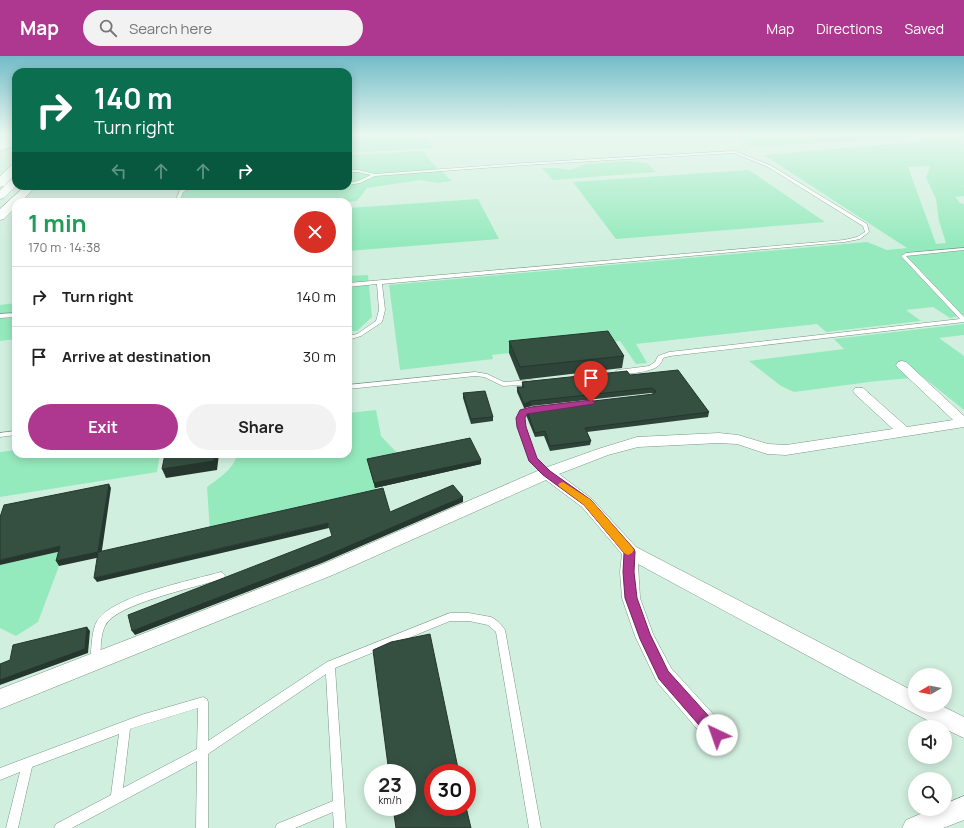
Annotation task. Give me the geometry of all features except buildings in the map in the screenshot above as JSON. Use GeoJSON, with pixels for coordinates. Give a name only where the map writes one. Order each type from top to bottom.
{"type":"FeatureCollection","features":[{"type":"Feature","properties":{"kind":"main road"},"geometry":{"type":"LineString","coordinates":[[2,189],[10,171]]}},
{"type":"Feature","properties":{"kind":"main road"},"geometry":{"type":"LineString","coordinates":[[2,189],[12,183]]}},
{"type":"Feature","properties":{"kind":"main road"},"geometry":{"type":"LineString","coordinates":[[19,198],[27,190]]}},
{"type":"Feature","properties":{"kind":"main road"},"geometry":{"type":"LineString","coordinates":[[0,216],[12,204]]}},
{"type":"Feature","properties":{"kind":"street"},"geometry":{"type":"LineString","coordinates":[[902,365],[964,423]]}},
{"type":"Feature","properties":{"kind":"street"},"geometry":{"type":"LineString","coordinates":[[859,391],[904,432]]}},
{"type":"Feature","properties":{"kind":"street"},"geometry":{"type":"LineString","coordinates":[[0,699],[329,569],[547,473],[603,452],[637,442],[720,438],[738,440],[767,449],[786,450],[964,423]]}},
{"type":"Feature","properties":{"kind":"street"},"geometry":{"type":"LineString","coordinates":[[547,473],[587,503],[630,552],[908,699]]}},
{"type":"Feature","properties":{"kind":"street"},"geometry":{"type":"LineString","coordinates":[[630,552],[629,572],[631,598],[644,636],[664,675],[717,735]]}},
{"type":"Feature","properties":{"kind":"street"},"geometry":{"type":"LineString","coordinates":[[933,712],[964,728]]}},
{"type":"Feature","properties":{"kind":"street"},"geometry":{"type":"LineString","coordinates":[[914,828],[964,808]]}},
{"type":"Feature","properties":{"kind":"lane"},"geometry":{"type":"LineString","coordinates":[[358,171],[375,175]]}},
{"type":"Feature","properties":{"kind":"lane"},"geometry":{"type":"LineString","coordinates":[[352,183],[375,175],[432,171]]}},
{"type":"Feature","properties":{"kind":"lane"},"geometry":{"type":"LineString","coordinates":[[352,285],[844,241],[858,238],[867,232],[865,225],[777,171]]}},
{"type":"Feature","properties":{"kind":"lane"},"geometry":{"type":"LineString","coordinates":[[964,249],[906,254],[903,256],[964,320]]}},
{"type":"Feature","properties":{"kind":"lane"},"geometry":{"type":"LineString","coordinates":[[352,337],[359,335],[379,322],[382,310],[379,282]]}},
{"type":"Feature","properties":{"kind":"lane"},"geometry":{"type":"LineString","coordinates":[[0,316],[12,315]]}},
{"type":"Feature","properties":{"kind":"lane"},"geometry":{"type":"LineString","coordinates":[[609,373],[654,367],[658,364],[660,357],[668,354],[964,320]]}},
{"type":"Feature","properties":{"kind":"lane"},"geometry":{"type":"LineString","coordinates":[[352,387],[476,374],[486,375],[503,384],[541,381]]}},
{"type":"Feature","properties":{"kind":"lane"},"geometry":{"type":"LineString","coordinates":[[546,408],[523,412],[520,418],[533,459],[547,473]]}},
{"type":"Feature","properties":{"kind":"lane"},"geometry":{"type":"LineString","coordinates":[[0,435],[12,434]]}},
{"type":"Feature","properties":{"kind":"lane"},"geometry":{"type":"LineString","coordinates":[[94,661],[101,623],[113,611],[136,600],[221,576]]}},
{"type":"Feature","properties":{"kind":"lane"},"geometry":{"type":"LineString","coordinates":[[60,828],[202,752],[330,665],[450,617],[469,617],[491,621],[500,630],[535,828]]}},
{"type":"Feature","properties":{"kind":"lane"},"geometry":{"type":"LineString","coordinates":[[330,665],[340,828]]}},
{"type":"Feature","properties":{"kind":"lane"},"geometry":{"type":"LineString","coordinates":[[0,774],[141,720],[203,702],[202,828]]}},
{"type":"Feature","properties":{"kind":"lane"},"geometry":{"type":"LineString","coordinates":[[116,798],[125,726]]}},
{"type":"Feature","properties":{"kind":"lane"},"geometry":{"type":"LineString","coordinates":[[12,828],[27,764]]}},
{"type":"Feature","properties":{"kind":"lane"},"geometry":{"type":"LineString","coordinates":[[281,828],[339,804]]}},
{"type":"Feature","properties":{"kind":"green space"},"geometry":{"type":"Polygon","coordinates":[[[352,171],[441,171],[452,181],[437,183],[420,180],[367,188],[357,201],[352,202],[352,198],[176,198],[178,190],[352,190],[352,171]]]}},
{"type":"Feature","properties":{"kind":"green space"},"geometry":{"type":"Polygon","coordinates":[[[545,171],[656,172],[553,180],[545,171]]]}},
{"type":"Feature","properties":{"kind":"green space"},"geometry":{"type":"Polygon","coordinates":[[[751,171],[825,222],[616,239],[573,182],[751,171]]]}},
{"type":"Feature","properties":{"kind":"green space"},"geometry":{"type":"Polygon","coordinates":[[[789,171],[909,171],[936,244],[946,243],[939,221],[936,199],[926,178],[928,171],[964,171],[964,196],[955,197],[960,203],[964,204],[964,315],[950,318],[933,307],[906,310],[921,321],[826,332],[817,324],[636,344],[647,363],[636,364],[620,341],[492,355],[493,359],[400,370],[389,285],[867,242],[887,250],[907,248],[789,171]]]}},
{"type":"Feature","properties":{"kind":"green space"},"geometry":{"type":"Polygon","coordinates":[[[478,199],[499,239],[352,251],[352,208],[478,199]]]}},
{"type":"Feature","properties":{"kind":"green space"},"geometry":{"type":"Polygon","coordinates":[[[368,275],[372,317],[357,331],[352,331],[352,276],[368,275]]]}},
{"type":"Feature","properties":{"kind":"green space"},"geometry":{"type":"Polygon","coordinates":[[[12,304],[12,340],[0,341],[0,305],[12,304]]]}},
{"type":"Feature","properties":{"kind":"green space"},"geometry":{"type":"Polygon","coordinates":[[[964,324],[964,335],[939,338],[964,356],[964,410],[923,377],[877,381],[794,392],[781,386],[749,361],[844,349],[834,339],[964,324]]]}},
{"type":"Feature","properties":{"kind":"green space"},"geometry":{"type":"Polygon","coordinates":[[[376,410],[381,436],[401,457],[368,464],[377,494],[210,532],[207,487],[221,477],[230,468],[236,458],[352,458],[352,413],[376,410]]]}},
{"type":"Feature","properties":{"kind":"green space"},"geometry":{"type":"Polygon","coordinates":[[[12,450],[12,458],[159,458],[157,472],[0,497],[0,452],[12,450]]]}},
{"type":"Feature","properties":{"kind":"green space"},"geometry":{"type":"Polygon","coordinates":[[[62,551],[59,566],[38,622],[16,636],[0,628],[0,565],[62,551]]]}},
{"type":"Feature","properties":{"kind":"slow traffic"},"geometry":{"type":"LineString","coordinates":[[563,485],[587,503],[628,550]]}},
{"type":"Feature","properties":{"kind":"route"},"geometry":{"type":"LineString","coordinates":[[591,402],[531,409],[523,412],[520,418],[533,459],[547,473],[587,503],[630,552],[629,572],[631,598],[644,636],[664,675],[717,735]]}}]}
